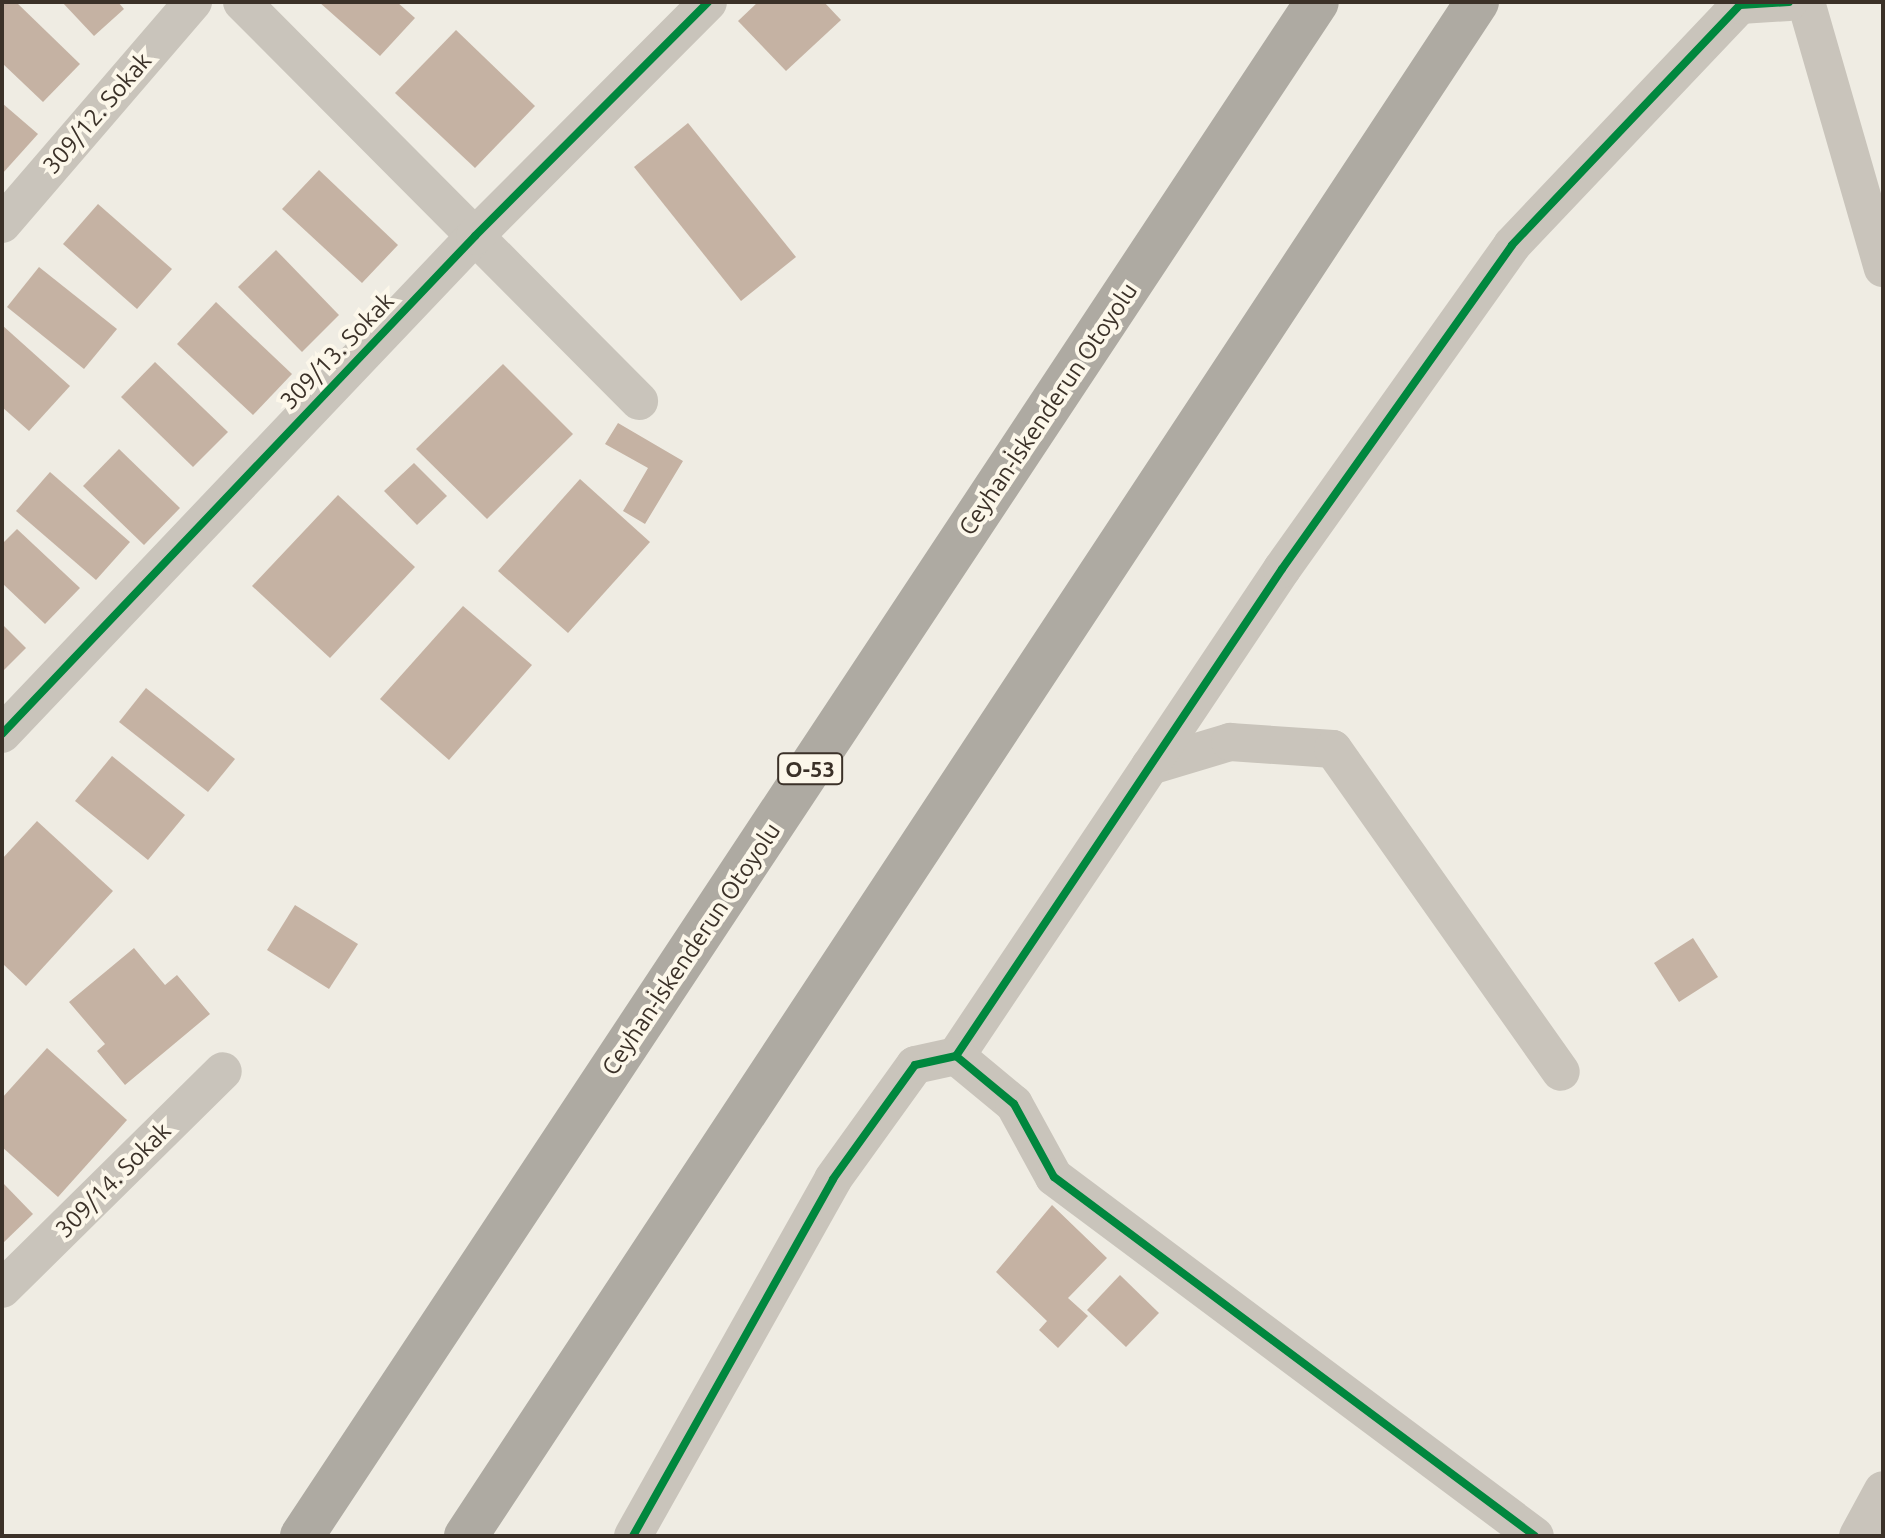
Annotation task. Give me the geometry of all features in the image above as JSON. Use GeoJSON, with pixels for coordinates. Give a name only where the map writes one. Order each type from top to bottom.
{"type":"FeatureCollection","features":[{"type":"Feature","properties":{"kind":"highway","name":"Ceyhan-İskenderun Otoyolu"},"geometry":{"type":"LineString","coordinates":[[302,1536],[1317,2]]}},
{"type":"Feature","properties":{"kind":"highway"},"geometry":{"type":"LineString","coordinates":[[466,1536],[1477,2]]}},
{"type":"Feature","properties":{"kind":"street","name":"309/12. Sokak"},"geometry":{"type":"LineString","coordinates":[[2,224],[193,2]]}},
{"type":"Feature","properties":{"kind":"street"},"geometry":{"type":"LineString","coordinates":[[242,2],[639,401]]}},
{"type":"Feature","properties":{"kind":"street","name":"309/13. Sokak"},"geometry":{"type":"LineString","coordinates":[[2,734],[475,236],[708,2]]}},
{"type":"Feature","properties":{"kind":"street"},"geometry":{"type":"LineString","coordinates":[[633,1536],[833,1179],[915,1065],[956,1056],[1282,569],[1512,245],[1740,4],[1789,2]]}},
{"type":"Feature","properties":{"kind":"street"},"geometry":{"type":"LineString","coordinates":[[1806,2],[1883,268]]}},
{"type":"Feature","properties":{"kind":"street"},"geometry":{"type":"LineString","coordinates":[[1150,766],[1230,742],[1333,749],[1561,1072]]}},
{"type":"Feature","properties":{"kind":"street"},"geometry":{"type":"LineString","coordinates":[[956,1056],[1014,1104],[1054,1177],[1535,1536]]}},
{"type":"Feature","properties":{"kind":"street","name":"309/14. Sokak"},"geometry":{"type":"LineString","coordinates":[[2,1289],[223,1071]]}},
{"type":"Feature","properties":{"kind":"street"},"geometry":{"type":"LineString","coordinates":[[1858,1536],[1883,1490]]}},
{"type":"Feature","properties":{"kind":"building"},"geometry":{"type":"Polygon","coordinates":[[[2,2],[16,2],[80,64],[43,102],[2,63],[2,2]]]}},
{"type":"Feature","properties":{"kind":"building"},"geometry":{"type":"Polygon","coordinates":[[[62,2],[118,2],[124,9],[94,36],[62,2]]]}},
{"type":"Feature","properties":{"kind":"building"},"geometry":{"type":"Polygon","coordinates":[[[319,2],[397,2],[415,18],[380,56],[319,2]]]}},
{"type":"Feature","properties":{"kind":"building"},"geometry":{"type":"Polygon","coordinates":[[[758,2],[824,2],[841,20],[786,71],[738,21],[758,2]]]}},
{"type":"Feature","properties":{"kind":"building"},"geometry":{"type":"Polygon","coordinates":[[[456,30],[535,106],[475,168],[395,93],[456,30]]]}},
{"type":"Feature","properties":{"kind":"building"},"geometry":{"type":"Polygon","coordinates":[[[2,103],[38,134],[2,174],[2,103]]]}},
{"type":"Feature","properties":{"kind":"building"},"geometry":{"type":"Polygon","coordinates":[[[688,123],[796,257],[741,301],[634,167],[688,123]]]}},
{"type":"Feature","properties":{"kind":"building"},"geometry":{"type":"Polygon","coordinates":[[[319,170],[398,245],[362,283],[282,209],[319,170]]]}},
{"type":"Feature","properties":{"kind":"building"},"geometry":{"type":"Polygon","coordinates":[[[98,204],[172,269],[137,309],[63,244],[98,204]]]}},
{"type":"Feature","properties":{"kind":"building"},"geometry":{"type":"Polygon","coordinates":[[[276,250],[339,315],[302,352],[238,287],[276,250]]]}},
{"type":"Feature","properties":{"kind":"building"},"geometry":{"type":"Polygon","coordinates":[[[39,267],[117,329],[84,369],[7,307],[39,267]]]}},
{"type":"Feature","properties":{"kind":"building"},"geometry":{"type":"Polygon","coordinates":[[[216,302],[292,374],[253,415],[177,344],[216,302]]]}},
{"type":"Feature","properties":{"kind":"building"},"geometry":{"type":"Polygon","coordinates":[[[2,325],[70,386],[29,431],[2,407],[2,325]]]}},
{"type":"Feature","properties":{"kind":"building"},"geometry":{"type":"Polygon","coordinates":[[[155,362],[228,432],[193,467],[121,397],[155,362]]]}},
{"type":"Feature","properties":{"kind":"building"},"geometry":{"type":"Polygon","coordinates":[[[503,364],[573,434],[487,519],[416,449],[503,364]]]}},
{"type":"Feature","properties":{"kind":"building"},"geometry":{"type":"Polygon","coordinates":[[[618,423],[683,461],[645,524],[623,511],[648,468],[605,444],[618,423]]]}},
{"type":"Feature","properties":{"kind":"building"},"geometry":{"type":"Polygon","coordinates":[[[119,449],[180,508],[144,545],[83,486],[119,449]]]}},
{"type":"Feature","properties":{"kind":"building"},"geometry":{"type":"Polygon","coordinates":[[[414,463],[447,496],[417,525],[384,491],[414,463]]]}},
{"type":"Feature","properties":{"kind":"building"},"geometry":{"type":"Polygon","coordinates":[[[50,472],[130,542],[96,580],[16,511],[50,472]]]}},
{"type":"Feature","properties":{"kind":"building"},"geometry":{"type":"Polygon","coordinates":[[[580,479],[650,542],[568,633],[498,571],[580,479]]]}},
{"type":"Feature","properties":{"kind":"building"},"geometry":{"type":"Polygon","coordinates":[[[338,495],[415,567],[330,658],[252,586],[338,495]]]}},
{"type":"Feature","properties":{"kind":"building"},"geometry":{"type":"Polygon","coordinates":[[[17,529],[80,588],[45,624],[2,583],[2,544],[17,529]]]}},
{"type":"Feature","properties":{"kind":"building"},"geometry":{"type":"Polygon","coordinates":[[[463,606],[532,665],[449,760],[380,699],[463,606]]]}},
{"type":"Feature","properties":{"kind":"building"},"geometry":{"type":"Polygon","coordinates":[[[2,624],[26,648],[2,672],[2,624]]]}},
{"type":"Feature","properties":{"kind":"building"},"geometry":{"type":"Polygon","coordinates":[[[146,688],[235,759],[208,792],[119,722],[146,688]]]}},
{"type":"Feature","properties":{"kind":"building"},"geometry":{"type":"Polygon","coordinates":[[[112,756],[185,815],[148,860],[75,801],[112,756]]]}},
{"type":"Feature","properties":{"kind":"building"},"geometry":{"type":"Polygon","coordinates":[[[37,821],[113,891],[26,986],[2,963],[2,859],[37,821]]]}},
{"type":"Feature","properties":{"kind":"building"},"geometry":{"type":"Polygon","coordinates":[[[295,905],[358,944],[329,989],[267,950],[295,905]]]}},
{"type":"Feature","properties":{"kind":"building"},"geometry":{"type":"Polygon","coordinates":[[[1693,938],[1718,977],[1679,1002],[1654,963],[1693,938]]]}},
{"type":"Feature","properties":{"kind":"building"},"geometry":{"type":"Polygon","coordinates":[[[134,948],[165,985],[177,975],[210,1014],[125,1085],[97,1051],[105,1044],[69,1002],[134,948]]]}},
{"type":"Feature","properties":{"kind":"building"},"geometry":{"type":"Polygon","coordinates":[[[47,1048],[127,1120],[58,1197],[2,1147],[2,1098],[47,1048]]]}},
{"type":"Feature","properties":{"kind":"building"},"geometry":{"type":"Polygon","coordinates":[[[2,1182],[33,1214],[2,1244],[2,1182]]]}},
{"type":"Feature","properties":{"kind":"building"},"geometry":{"type":"Polygon","coordinates":[[[1052,1205],[1107,1258],[1068,1298],[1088,1316],[1058,1348],[1039,1330],[1047,1321],[996,1272],[1052,1205]]]}},
{"type":"Feature","properties":{"kind":"building"},"geometry":{"type":"Polygon","coordinates":[[[1120,1275],[1159,1313],[1126,1347],[1087,1310],[1120,1275]]]}},
{"type":"Feature","properties":{"kind":"cycle path"},"geometry":{"type":"LineString","coordinates":[[2,734],[475,236],[708,2]]}},
{"type":"Feature","properties":{"kind":"cycle path"},"geometry":{"type":"LineString","coordinates":[[956,1056],[1282,569],[1512,245],[1740,5],[1789,2]]}},
{"type":"Feature","properties":{"kind":"cycle path"},"geometry":{"type":"LineString","coordinates":[[633,1536],[833,1179],[915,1065],[956,1056],[1014,1104],[1054,1177],[1535,1536]]}}]}
